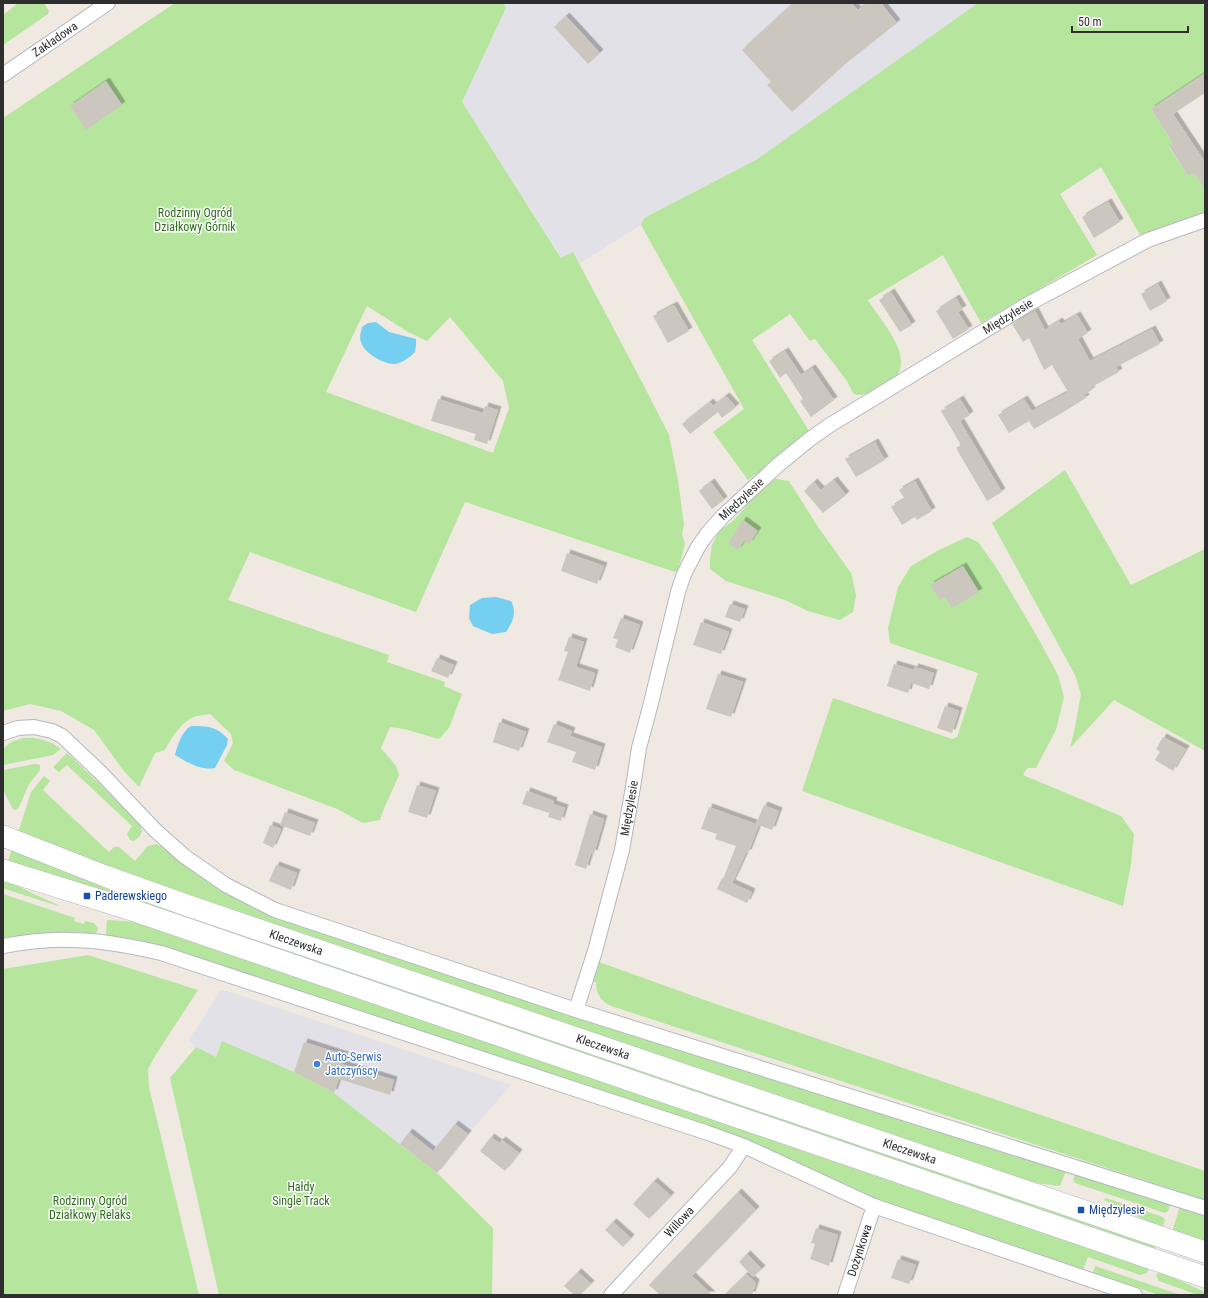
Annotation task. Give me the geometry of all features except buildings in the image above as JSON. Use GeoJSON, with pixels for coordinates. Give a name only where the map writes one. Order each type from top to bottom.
{"type":"FeatureCollection","features":[{"type":"Feature","properties":{"kind":"main road","name":"Kleczewska"},"geometry":{"type":"LineString","coordinates":[[3,836],[105,876],[186,905],[1205,1252]]}},
{"type":"Feature","properties":{"kind":"main road","name":"Kleczewska"},"geometry":{"type":"LineString","coordinates":[[3,870],[138,912],[1205,1277]]}},
{"type":"Feature","properties":{"kind":"street","name":"Zakładowa"},"geometry":{"type":"LineString","coordinates":[[3,75],[108,3]]}},
{"type":"Feature","properties":{"kind":"street","name":"Międzylesie"},"geometry":{"type":"LineString","coordinates":[[576,1010],[595,951],[622,850],[639,748],[678,592],[690,561],[707,534],[722,517],[778,465],[830,425],[1037,299],[1148,240],[1205,220]]}},
{"type":"Feature","properties":{"kind":"street"},"geometry":{"type":"LineString","coordinates":[[5,735],[18,728],[34,727],[52,731],[62,736],[184,856],[216,879],[255,901],[295,917],[576,1010],[1205,1208]]}},
{"type":"Feature","properties":{"kind":"street"},"geometry":{"type":"LineString","coordinates":[[3,946],[37,941],[72,940],[116,944],[161,953],[708,1133],[744,1146],[874,1206],[1135,1295]]}},
{"type":"Feature","properties":{"kind":"street","name":"Willowa"},"geometry":{"type":"LineString","coordinates":[[611,1295],[730,1167],[744,1146]]}},
{"type":"Feature","properties":{"kind":"street","name":"Dożynkowa"},"geometry":{"type":"LineString","coordinates":[[845,1295],[874,1206]]}},
{"type":"Feature","properties":{"kind":"shaded area"},"geometry":{"type":"Polygon","coordinates":[[[504,3],[978,3],[756,160],[644,218],[641,225],[579,264],[573,252],[562,258],[462,102],[506,8],[504,3]]]}},
{"type":"Feature","properties":{"kind":"shaded area"},"geometry":{"type":"Polygon","coordinates":[[[220,991],[227,991],[511,1085],[468,1134],[437,1173],[334,1093],[294,1072],[222,1042],[216,1057],[196,1047],[189,1040],[220,991]]]}},
{"type":"Feature","properties":{"kind":"green space"},"geometry":{"type":"Polygon","coordinates":[[[18,3],[44,3],[49,11],[48,14],[3,45],[3,15],[18,3]]]}},
{"type":"Feature","properties":{"kind":"green space","name":"Rodzinny Ogród Działkowy Górnik"},"geometry":{"type":"Polygon","coordinates":[[[175,3],[504,3],[506,8],[462,102],[561,258],[573,252],[669,435],[678,480],[684,525],[682,534],[685,544],[678,570],[675,572],[465,502],[416,612],[250,552],[228,600],[389,655],[387,662],[445,682],[444,686],[462,694],[449,728],[439,739],[404,729],[390,727],[381,748],[396,766],[399,775],[380,820],[363,823],[337,809],[234,770],[224,761],[233,743],[231,734],[210,714],[192,718],[182,725],[165,750],[155,753],[139,787],[123,770],[94,730],[61,711],[30,704],[3,711],[3,118],[175,3]],[[367,306],[326,392],[493,453],[509,408],[503,381],[450,317],[427,341],[408,332],[367,306]]]}},
{"type":"Feature","properties":{"kind":"green space"},"geometry":{"type":"Polygon","coordinates":[[[978,3],[1202,3],[1205,8],[1205,73],[1151,109],[1173,143],[1169,147],[1188,176],[1194,173],[1205,190],[1205,212],[1140,235],[1101,167],[1060,194],[1097,255],[981,323],[943,255],[868,300],[891,334],[900,354],[901,363],[899,372],[895,376],[877,390],[866,394],[857,395],[853,393],[847,381],[815,339],[810,341],[790,314],[752,340],[811,434],[748,480],[713,432],[744,409],[641,225],[644,218],[756,160],[978,3]]]}},
{"type":"Feature","properties":{"kind":"green space"},"geometry":{"type":"Polygon","coordinates":[[[1065,470],[1131,585],[1205,549],[1205,751],[1114,700],[1070,748],[1081,694],[1075,675],[992,523],[1065,470]]]}},
{"type":"Feature","properties":{"kind":"green space"},"geometry":{"type":"Polygon","coordinates":[[[771,478],[789,481],[818,527],[851,573],[856,595],[853,612],[840,620],[808,611],[785,600],[726,581],[710,569],[712,545],[719,531],[734,520],[771,478]]]}},
{"type":"Feature","properties":{"kind":"green space"},"geometry":{"type":"Polygon","coordinates":[[[967,537],[978,542],[996,567],[1058,675],[1064,697],[1056,730],[1036,768],[1027,768],[1023,775],[1121,816],[1134,834],[1131,864],[1123,906],[802,791],[833,698],[952,739],[957,737],[978,673],[890,643],[888,628],[898,587],[911,566],[939,550],[967,537]]]}},
{"type":"Feature","properties":{"kind":"green space"},"geometry":{"type":"Polygon","coordinates":[[[23,738],[43,740],[52,743],[61,749],[53,755],[3,765],[3,749],[11,742],[23,738]]]}},
{"type":"Feature","properties":{"kind":"green space"},"geometry":{"type":"Polygon","coordinates":[[[67,753],[140,824],[142,831],[140,836],[134,841],[130,840],[127,834],[132,826],[67,765],[59,772],[53,767],[67,753]]]}},
{"type":"Feature","properties":{"kind":"green space"},"geometry":{"type":"Polygon","coordinates":[[[35,764],[40,765],[40,770],[29,784],[19,807],[16,810],[13,809],[3,790],[3,770],[35,764]]]}},
{"type":"Feature","properties":{"kind":"green space"},"geometry":{"type":"Polygon","coordinates":[[[44,776],[50,781],[43,790],[109,852],[114,847],[119,847],[135,861],[148,846],[156,844],[161,846],[219,889],[286,921],[550,1008],[1066,1171],[1060,1186],[1033,1183],[221,908],[18,833],[31,792],[44,776]]]}},
{"type":"Feature","properties":{"kind":"green space"},"geometry":{"type":"Polygon","coordinates":[[[12,849],[1156,1245],[1154,1250],[8,861],[12,849]]]}},
{"type":"Feature","properties":{"kind":"green space"},"geometry":{"type":"Polygon","coordinates":[[[3,881],[13,884],[60,906],[5,889],[3,888],[3,881]]]}},
{"type":"Feature","properties":{"kind":"green space"},"geometry":{"type":"Polygon","coordinates":[[[3,894],[75,918],[74,921],[84,924],[85,921],[94,923],[98,928],[97,932],[95,934],[73,932],[49,933],[3,938],[3,894]]]}},
{"type":"Feature","properties":{"kind":"green space"},"geometry":{"type":"Polygon","coordinates":[[[107,920],[140,922],[1149,1267],[1147,1273],[1140,1275],[1088,1257],[1083,1270],[891,1205],[739,1136],[175,950],[136,940],[106,935],[107,920]]]}},
{"type":"Feature","properties":{"kind":"green space","name":"Rodzinny Ogród Działkowy Relaks"},"geometry":{"type":"Polygon","coordinates":[[[88,955],[198,990],[148,1069],[149,1087],[199,1295],[3,1295],[3,969],[88,955]]]}},
{"type":"Feature","properties":{"kind":"green space"},"geometry":{"type":"Polygon","coordinates":[[[599,962],[713,1003],[1205,1171],[1205,1200],[611,1006],[601,999],[597,990],[596,982],[592,982],[599,962]]]}},
{"type":"Feature","properties":{"kind":"green space","name":"Hałdy Single Track"},"geometry":{"type":"Polygon","coordinates":[[[222,1041],[294,1072],[334,1093],[437,1173],[493,1228],[492,1295],[219,1295],[170,1078],[196,1047],[216,1057],[222,1041]]]}},
{"type":"Feature","properties":{"kind":"green space"},"geometry":{"type":"Polygon","coordinates":[[[1075,1174],[1171,1203],[1168,1211],[1165,1213],[1075,1183],[1073,1180],[1075,1174]]]}},
{"type":"Feature","properties":{"kind":"green space"},"geometry":{"type":"Polygon","coordinates":[[[1106,1198],[1163,1217],[1165,1220],[1163,1226],[1157,1226],[1104,1200],[1106,1198]]]}},
{"type":"Feature","properties":{"kind":"green space"},"geometry":{"type":"Polygon","coordinates":[[[1180,1206],[1205,1215],[1205,1244],[1172,1232],[1180,1206]]]}},
{"type":"Feature","properties":{"kind":"green space"},"geometry":{"type":"Polygon","coordinates":[[[1095,1266],[1181,1295],[1159,1295],[1093,1273],[1095,1266]]]}},
{"type":"Feature","properties":{"kind":"green space"},"geometry":{"type":"Polygon","coordinates":[[[1159,1271],[1205,1292],[1205,1295],[1198,1295],[1159,1281],[1156,1276],[1159,1271]]]}},
{"type":"Feature","properties":{"kind":"water"},"geometry":{"type":"Polygon","coordinates":[[[376,322],[389,332],[416,339],[415,352],[405,360],[396,364],[384,362],[370,354],[361,342],[360,338],[362,327],[368,323],[376,322]]]}},
{"type":"Feature","properties":{"kind":"water"},"geometry":{"type":"Polygon","coordinates":[[[496,597],[511,601],[514,613],[511,624],[506,632],[492,634],[473,626],[469,618],[470,605],[482,598],[496,597]]]}},
{"type":"Feature","properties":{"kind":"water"},"geometry":{"type":"Polygon","coordinates":[[[191,726],[215,729],[220,731],[228,739],[227,745],[215,768],[210,769],[199,767],[175,755],[185,731],[191,726]]]}},
{"type":"Feature","properties":{"kind":"place","name":"Paderewskiego"},"geometry":{"type":"Point","coordinates":[87,896]}},
{"type":"Feature","properties":{"kind":"place","name":"Auto-Serwis Jatczyńscy"},"geometry":{"type":"Point","coordinates":[317,1064]}},
{"type":"Feature","properties":{"kind":"place","name":"Międzylesie"},"geometry":{"type":"Point","coordinates":[1081,1210]}}]}
